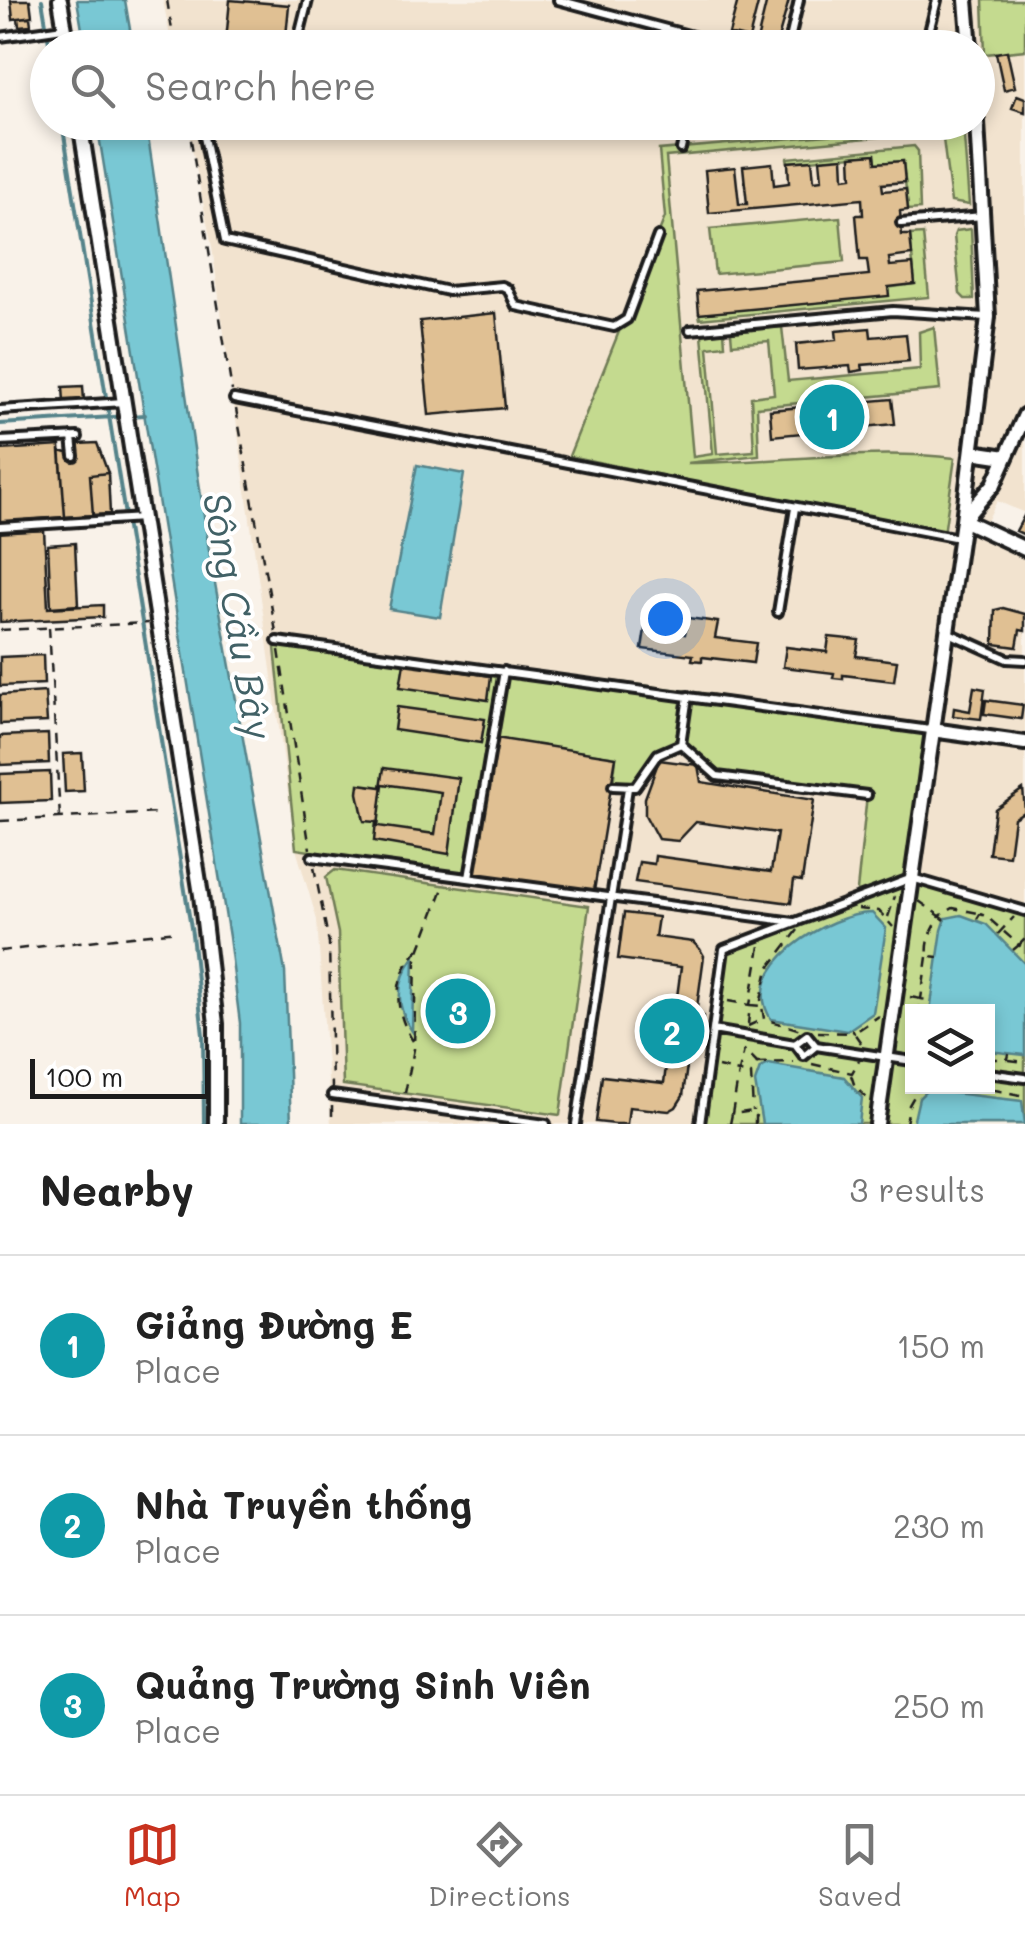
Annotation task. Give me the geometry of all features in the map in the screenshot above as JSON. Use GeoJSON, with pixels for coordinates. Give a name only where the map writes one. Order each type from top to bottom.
{"type":"FeatureCollection","features":[{"type":"Feature","properties":{"kind":"street"},"geometry":{"type":"LineString","coordinates":[[60,0],[61,29]]}},
{"type":"Feature","properties":{"kind":"street"},"geometry":{"type":"LineString","coordinates":[[966,0],[968,30]]}},
{"type":"Feature","properties":{"kind":"street"},"geometry":{"type":"LineString","coordinates":[[83,140],[210,959],[216,1024],[216,1124]]}},
{"type":"Feature","properties":{"kind":"street"},"geometry":{"type":"LineString","coordinates":[[878,1119],[988,317],[978,140]]}},
{"type":"Feature","properties":{"kind":"street"},"geometry":{"type":"LineString","coordinates":[[963,520],[985,498],[1025,416]]}},
{"type":"Feature","properties":{"kind":"street"},"geometry":{"type":"LineString","coordinates":[[972,452],[1006,457]]}},
{"type":"Feature","properties":{"kind":"street"},"geometry":{"type":"LineString","coordinates":[[963,520],[1025,548]]}},
{"type":"Feature","properties":{"kind":"street"},"geometry":{"type":"LineString","coordinates":[[932,730],[1025,743]]}},
{"type":"Feature","properties":{"kind":"lane"},"geometry":{"type":"LineString","coordinates":[[300,30],[308,0]]}},
{"type":"Feature","properties":{"kind":"lane"},"geometry":{"type":"LineString","coordinates":[[558,0],[661,30]]}},
{"type":"Feature","properties":{"kind":"lane"},"geometry":{"type":"LineString","coordinates":[[792,30],[799,0]]}},
{"type":"Feature","properties":{"kind":"lane"},"geometry":{"type":"LineString","coordinates":[[929,30],[936,0]]}},
{"type":"Feature","properties":{"kind":"lane"},"geometry":{"type":"LineString","coordinates":[[53,30],[61,29]]}},
{"type":"Feature","properties":{"kind":"lane"},"geometry":{"type":"LineString","coordinates":[[0,37],[30,33]]}},
{"type":"Feature","properties":{"kind":"lane"},"geometry":{"type":"LineString","coordinates":[[205,140],[225,241],[448,291],[502,286],[508,289],[516,306],[614,327],[627,320],[658,236]]}},
{"type":"Feature","properties":{"kind":"lane"},"geometry":{"type":"LineString","coordinates":[[681,149],[683,140]]}},
{"type":"Feature","properties":{"kind":"lane"},"geometry":{"type":"LineString","coordinates":[[901,223],[984,216]]}},
{"type":"Feature","properties":{"kind":"lane"},"geometry":{"type":"LineString","coordinates":[[690,330],[893,311],[988,317]]}},
{"type":"Feature","properties":{"kind":"lane"},"geometry":{"type":"LineString","coordinates":[[234,398],[960,538]]}},
{"type":"Feature","properties":{"kind":"lane"},"geometry":{"type":"LineString","coordinates":[[0,410],[122,403]]}},
{"type":"Feature","properties":{"kind":"lane"},"geometry":{"type":"LineString","coordinates":[[0,441],[76,437],[74,456]]}},
{"type":"Feature","properties":{"kind":"lane"},"geometry":{"type":"LineString","coordinates":[[778,612],[795,508]]}},
{"type":"Feature","properties":{"kind":"lane"},"geometry":{"type":"LineString","coordinates":[[0,527],[140,519]]}},
{"type":"Feature","properties":{"kind":"lane"},"geometry":{"type":"LineString","coordinates":[[947,632],[1008,659],[1025,660]]}},
{"type":"Feature","properties":{"kind":"lane"},"geometry":{"type":"LineString","coordinates":[[277,641],[932,730]]}},
{"type":"Feature","properties":{"kind":"lane"},"geometry":{"type":"LineString","coordinates":[[468,878],[504,672]]}},
{"type":"Feature","properties":{"kind":"lane"},"geometry":{"type":"LineString","coordinates":[[681,744],[688,696]]}},
{"type":"Feature","properties":{"kind":"lane"},"geometry":{"type":"LineString","coordinates":[[613,786],[628,788],[639,782],[658,754],[681,744]]}},
{"type":"Feature","properties":{"kind":"lane"},"geometry":{"type":"LineString","coordinates":[[681,744],[717,776],[867,795]]}},
{"type":"Feature","properties":{"kind":"lane"},"geometry":{"type":"LineString","coordinates":[[576,1124],[628,788]]}},
{"type":"Feature","properties":{"kind":"lane"},"geometry":{"type":"LineString","coordinates":[[312,858],[795,922]]}},
{"type":"Feature","properties":{"kind":"lane"},"geometry":{"type":"LineString","coordinates":[[700,1124],[724,949],[839,906],[907,886],[1025,911]]}},
{"type":"Feature","properties":{"kind":"lane"},"geometry":{"type":"LineString","coordinates":[[713,1030],[795,1044],[804,1056],[816,1046]]}},
{"type":"Feature","properties":{"kind":"lane"},"geometry":{"type":"LineString","coordinates":[[795,1044],[806,1035],[816,1046],[905,1060]]}},
{"type":"Feature","properties":{"kind":"lane"},"geometry":{"type":"LineString","coordinates":[[995,1074],[1025,1078]]}},
{"type":"Feature","properties":{"kind":"lane"},"geometry":{"type":"LineString","coordinates":[[332,1095],[546,1124]]}},
{"type":"Feature","properties":{"kind":"path"},"geometry":{"type":"LineString","coordinates":[[167,0],[172,30]]}},
{"type":"Feature","properties":{"kind":"path"},"geometry":{"type":"LineString","coordinates":[[191,140],[329,943],[332,1124]]}},
{"type":"Feature","properties":{"kind":"path"},"geometry":{"type":"LineString","coordinates":[[0,630],[149,623]]}},
{"type":"Feature","properties":{"kind":"path"},"geometry":{"type":"LineString","coordinates":[[49,628],[60,818]]}},
{"type":"Feature","properties":{"kind":"path"},"geometry":{"type":"LineString","coordinates":[[0,821],[159,812]]}},
{"type":"Feature","properties":{"kind":"path"},"geometry":{"type":"LineString","coordinates":[[403,1104],[414,1042],[413,984],[420,948],[447,875]]}},
{"type":"Feature","properties":{"kind":"path"},"geometry":{"type":"LineString","coordinates":[[888,918],[907,886],[945,920]]}},
{"type":"Feature","properties":{"kind":"path"},"geometry":{"type":"LineString","coordinates":[[839,906],[878,911],[896,931]]}},
{"type":"Feature","properties":{"kind":"path"},"geometry":{"type":"LineString","coordinates":[[921,1004],[930,932],[940,916],[953,908],[980,914],[1004,928],[1025,951]]}},
{"type":"Feature","properties":{"kind":"path"},"geometry":{"type":"LineString","coordinates":[[977,920],[980,914]]}},
{"type":"Feature","properties":{"kind":"path"},"geometry":{"type":"LineString","coordinates":[[998,934],[1015,916],[1024,918]]}},
{"type":"Feature","properties":{"kind":"path"},"geometry":{"type":"LineString","coordinates":[[764,1018],[761,1006],[766,973],[777,954],[798,935],[795,922]]}},
{"type":"Feature","properties":{"kind":"path"},"geometry":{"type":"LineString","coordinates":[[0,951],[177,931]]}},
{"type":"Feature","properties":{"kind":"path"},"geometry":{"type":"LineString","coordinates":[[746,1036],[762,935]]}},
{"type":"Feature","properties":{"kind":"path"},"geometry":{"type":"LineString","coordinates":[[1013,950],[1025,939]]}},
{"type":"Feature","properties":{"kind":"path"},"geometry":{"type":"LineString","coordinates":[[414,1042],[402,1022],[398,990],[402,972],[420,948]]}},
{"type":"Feature","properties":{"kind":"path"},"geometry":{"type":"LineString","coordinates":[[914,957],[938,957]]}},
{"type":"Feature","properties":{"kind":"path"},"geometry":{"type":"LineString","coordinates":[[758,963],[766,973]]}},
{"type":"Feature","properties":{"kind":"path"},"geometry":{"type":"LineString","coordinates":[[898,996],[932,1001]]}},
{"type":"Feature","properties":{"kind":"path"},"geometry":{"type":"LineString","coordinates":[[717,1000],[761,1006]]}},
{"type":"Feature","properties":{"kind":"path"},"geometry":{"type":"LineString","coordinates":[[748,1026],[764,1018],[807,1031],[853,1031],[885,1008]]}},
{"type":"Feature","properties":{"kind":"path"},"geometry":{"type":"LineString","coordinates":[[807,1031],[808,1025]]}},
{"type":"Feature","properties":{"kind":"path"},"geometry":{"type":"LineString","coordinates":[[853,1031],[862,1045],[852,1074],[855,1086],[878,1119]]}},
{"type":"Feature","properties":{"kind":"path"},"geometry":{"type":"LineString","coordinates":[[730,1124],[744,1050],[756,1066],[766,1060],[810,1063],[852,1074]]}},
{"type":"Feature","properties":{"kind":"path"},"geometry":{"type":"LineString","coordinates":[[995,1058],[1008,1056],[1025,1062]]}},
{"type":"Feature","properties":{"kind":"path"},"geometry":{"type":"LineString","coordinates":[[708,1065],[751,1074],[755,1124]]}},
{"type":"Feature","properties":{"kind":"path"},"geometry":{"type":"LineString","coordinates":[[995,1091],[1025,1096]]}},
{"type":"Feature","properties":{"kind":"path"},"geometry":{"type":"LineString","coordinates":[[906,1124],[915,1094]]}},
{"type":"Feature","properties":{"kind":"path"},"geometry":{"type":"LineString","coordinates":[[732,1114],[756,1115]]}},
{"type":"Feature","properties":{"kind":"shaded area"},"geometry":{"type":"Polygon","coordinates":[[[163,0],[1025,0],[1025,513],[997,501],[983,529],[1025,548],[1025,1124],[331,1124],[317,920],[296,849],[212,247],[190,140],[995,140],[995,30],[169,30],[163,0]]]}},
{"type":"Feature","properties":{"kind":"green space"},"geometry":{"type":"Polygon","coordinates":[[[983,0],[1025,0],[1025,50],[995,53],[995,30],[984,30],[983,0]]]}},
{"type":"Feature","properties":{"kind":"green space"},"geometry":{"type":"Polygon","coordinates":[[[772,140],[846,140],[666,157],[693,457],[713,454],[702,335],[724,332],[725,345],[708,347],[717,454],[754,451],[751,397],[774,394],[769,341],[732,344],[731,332],[782,327],[788,381],[920,369],[919,332],[934,327],[940,390],[757,407],[759,455],[687,463],[855,455],[955,458],[944,534],[569,456],[665,217],[659,150],[772,140]]]}},
{"type":"Feature","properties":{"kind":"green space"},"geometry":{"type":"Polygon","coordinates":[[[943,140],[964,140],[969,205],[951,202],[943,140]]]}},
{"type":"Feature","properties":{"kind":"green space"},"geometry":{"type":"Polygon","coordinates":[[[914,146],[918,151],[920,209],[908,210],[903,161],[876,163],[875,154],[788,162],[787,158],[914,146]]]}},
{"type":"Feature","properties":{"kind":"green space"},"geometry":{"type":"Polygon","coordinates":[[[840,217],[844,262],[715,274],[710,229],[840,217]]]}},
{"type":"Feature","properties":{"kind":"green space"},"geometry":{"type":"Polygon","coordinates":[[[971,229],[974,299],[965,299],[960,294],[954,236],[956,231],[971,229]]]}},
{"type":"Feature","properties":{"kind":"green space"},"geometry":{"type":"Polygon","coordinates":[[[923,234],[929,297],[700,319],[699,314],[915,284],[910,235],[923,234]]]}},
{"type":"Feature","properties":{"kind":"green space"},"geometry":{"type":"Polygon","coordinates":[[[274,638],[688,691],[931,729],[913,878],[1025,911],[1025,1124],[700,1124],[724,949],[856,900],[867,795],[717,776],[681,744],[658,754],[635,787],[613,786],[616,757],[496,739],[473,876],[296,849],[274,638]]]}},
{"type":"Feature","properties":{"kind":"green space"},"geometry":{"type":"Polygon","coordinates":[[[335,870],[589,906],[560,1115],[343,1085],[338,933],[326,877],[335,870]]]}},
{"type":"Feature","properties":{"kind":"water"},"geometry":{"type":"Polygon","coordinates":[[[77,0],[125,0],[130,30],[82,30],[77,0]]]}},
{"type":"Feature","properties":{"kind":"water","name":"Sông Cầu Bây"},"geometry":{"type":"Polygon","coordinates":[[[100,140],[149,140],[209,550],[285,972],[291,1124],[240,1124],[240,1023],[100,140]]]}},
{"type":"Feature","properties":{"kind":"water"},"geometry":{"type":"Polygon","coordinates":[[[417,465],[464,474],[440,617],[389,609],[417,465]]]}},
{"type":"Feature","properties":{"kind":"water"},"geometry":{"type":"Polygon","coordinates":[[[872,913],[886,928],[873,1013],[847,1031],[771,1019],[764,1000],[766,981],[793,946],[833,922],[872,913]]]}},
{"type":"Feature","properties":{"kind":"water"},"geometry":{"type":"Polygon","coordinates":[[[961,915],[986,924],[1025,964],[1025,1055],[995,1052],[995,1004],[931,1004],[946,918],[961,915]]]}},
{"type":"Feature","properties":{"kind":"water"},"geometry":{"type":"Polygon","coordinates":[[[414,957],[412,1031],[400,994],[414,957]]]}},
{"type":"Feature","properties":{"kind":"water"},"geometry":{"type":"Polygon","coordinates":[[[769,1064],[844,1077],[862,1098],[859,1124],[762,1124],[755,1082],[760,1068],[769,1064]]]}},
{"type":"Feature","properties":{"kind":"water"},"geometry":{"type":"Polygon","coordinates":[[[923,1094],[962,1094],[1022,1101],[1025,1124],[913,1124],[923,1094]]]}},
{"type":"Feature","properties":{"kind":"building"},"geometry":{"type":"Polygon","coordinates":[[[11,0],[30,0],[32,16],[13,19],[11,0]]]}},
{"type":"Feature","properties":{"kind":"building"},"geometry":{"type":"Polygon","coordinates":[[[230,0],[289,5],[287,30],[227,30],[230,0]]]}},
{"type":"Feature","properties":{"kind":"building"},"geometry":{"type":"Polygon","coordinates":[[[738,0],[759,0],[751,30],[730,30],[738,0]]]}},
{"type":"Feature","properties":{"kind":"building"},"geometry":{"type":"Polygon","coordinates":[[[767,0],[789,0],[781,30],[760,30],[767,0]]]}},
{"type":"Feature","properties":{"kind":"building"},"geometry":{"type":"Polygon","coordinates":[[[30,17],[31,25],[19,26],[18,18],[30,17]]]}},
{"type":"Feature","properties":{"kind":"building"},"geometry":{"type":"Polygon","coordinates":[[[1007,51],[1015,87],[1004,90],[996,53],[1007,51]]]}},
{"type":"Feature","properties":{"kind":"building"},"geometry":{"type":"Polygon","coordinates":[[[1017,95],[1025,98],[1025,112],[1012,108],[1017,95]]]}},
{"type":"Feature","properties":{"kind":"building"},"geometry":{"type":"Polygon","coordinates":[[[875,154],[876,163],[903,161],[905,182],[882,184],[883,191],[906,189],[908,210],[900,211],[902,235],[910,235],[912,255],[889,258],[890,266],[913,264],[915,284],[888,287],[889,296],[699,314],[697,291],[869,275],[867,260],[860,260],[856,215],[863,215],[862,199],[709,213],[705,170],[735,167],[739,204],[747,204],[743,166],[772,163],[774,185],[789,183],[788,162],[812,160],[814,181],[822,180],[820,159],[843,157],[844,178],[852,177],[851,156],[875,154]]]}},
{"type":"Feature","properties":{"kind":"building"},"geometry":{"type":"Polygon","coordinates":[[[496,313],[505,408],[429,415],[420,321],[496,313]]]}},
{"type":"Feature","properties":{"kind":"building"},"geometry":{"type":"Polygon","coordinates":[[[870,328],[871,337],[906,334],[909,361],[862,365],[863,370],[851,372],[850,366],[798,370],[796,344],[837,340],[836,331],[870,328]]]}},
{"type":"Feature","properties":{"kind":"building"},"geometry":{"type":"Polygon","coordinates":[[[83,386],[84,401],[64,402],[63,387],[83,386]]]}},
{"type":"Feature","properties":{"kind":"building"},"geometry":{"type":"Polygon","coordinates":[[[892,399],[895,424],[772,436],[770,410],[892,399]]]}},
{"type":"Feature","properties":{"kind":"building"},"geometry":{"type":"Polygon","coordinates":[[[97,443],[108,473],[90,475],[93,515],[65,517],[60,451],[78,456],[78,444],[97,443]]]}},
{"type":"Feature","properties":{"kind":"building"},"geometry":{"type":"Polygon","coordinates":[[[60,446],[65,517],[0,522],[0,450],[60,446]]]}},
{"type":"Feature","properties":{"kind":"building"},"geometry":{"type":"Polygon","coordinates":[[[108,473],[110,514],[93,515],[90,475],[108,473]]]}},
{"type":"Feature","properties":{"kind":"building"},"geometry":{"type":"Polygon","coordinates":[[[1025,514],[1025,535],[1016,531],[1025,514]]]}},
{"type":"Feature","properties":{"kind":"building"},"geometry":{"type":"Polygon","coordinates":[[[44,530],[48,608],[103,605],[103,617],[0,622],[0,532],[44,530]]]}},
{"type":"Feature","properties":{"kind":"building"},"geometry":{"type":"Polygon","coordinates":[[[75,543],[78,605],[51,607],[48,545],[75,543]]]}},
{"type":"Feature","properties":{"kind":"building"},"geometry":{"type":"Polygon","coordinates":[[[1003,608],[1025,614],[1025,631],[1020,630],[1017,647],[994,644],[995,610],[1003,608]]]}},
{"type":"Feature","properties":{"kind":"building"},"geometry":{"type":"Polygon","coordinates":[[[688,618],[718,622],[715,638],[756,643],[753,663],[702,657],[702,661],[692,660],[693,655],[642,649],[645,629],[685,634],[688,618]]]}},
{"type":"Feature","properties":{"kind":"building"},"geometry":{"type":"Polygon","coordinates":[[[829,637],[859,640],[856,656],[897,661],[894,681],[843,675],[843,679],[833,678],[834,673],[783,667],[786,647],[827,652],[829,637]]]}},
{"type":"Feature","properties":{"kind":"building"},"geometry":{"type":"Polygon","coordinates":[[[43,655],[44,684],[0,686],[0,657],[43,655]]]}},
{"type":"Feature","properties":{"kind":"building"},"geometry":{"type":"Polygon","coordinates":[[[404,663],[491,676],[488,700],[400,687],[404,663]]]}},
{"type":"Feature","properties":{"kind":"building"},"geometry":{"type":"Polygon","coordinates":[[[974,687],[985,689],[981,719],[953,716],[954,708],[970,711],[974,687]]]}},
{"type":"Feature","properties":{"kind":"building"},"geometry":{"type":"Polygon","coordinates":[[[45,692],[47,722],[0,724],[0,695],[45,692]]]}},
{"type":"Feature","properties":{"kind":"building"},"geometry":{"type":"Polygon","coordinates":[[[986,700],[1023,705],[1021,719],[984,714],[986,700]]]}},
{"type":"Feature","properties":{"kind":"building"},"geometry":{"type":"Polygon","coordinates":[[[397,707],[485,719],[481,743],[394,730],[397,707]]]}},
{"type":"Feature","properties":{"kind":"building"},"geometry":{"type":"Polygon","coordinates":[[[48,734],[49,763],[0,765],[0,736],[48,734]]]}},
{"type":"Feature","properties":{"kind":"building"},"geometry":{"type":"Polygon","coordinates":[[[496,738],[616,757],[593,897],[473,876],[496,738]]]}},
{"type":"Feature","properties":{"kind":"building"},"geometry":{"type":"Polygon","coordinates":[[[82,753],[84,791],[65,792],[63,754],[82,753]]]}},
{"type":"Feature","properties":{"kind":"building"},"geometry":{"type":"Polygon","coordinates":[[[659,760],[698,765],[701,782],[814,800],[802,881],[794,880],[791,903],[635,882],[639,862],[654,864],[655,856],[771,872],[777,833],[696,822],[678,841],[658,839],[645,815],[645,798],[659,760]]]}},
{"type":"Feature","properties":{"kind":"building"},"geometry":{"type":"Polygon","coordinates":[[[384,768],[459,778],[449,854],[374,841],[376,822],[364,821],[359,784],[381,787],[384,768]],[[383,784],[378,826],[435,834],[441,792],[383,784]]]}},
{"type":"Feature","properties":{"kind":"building"},"geometry":{"type":"Polygon","coordinates":[[[50,772],[51,801],[0,803],[0,774],[50,772]]]}},
{"type":"Feature","properties":{"kind":"building"},"geometry":{"type":"Polygon","coordinates":[[[1023,789],[1025,811],[1014,818],[1009,856],[989,854],[995,809],[1023,789]]]}},
{"type":"Feature","properties":{"kind":"building"},"geometry":{"type":"Polygon","coordinates":[[[624,913],[658,917],[655,937],[693,942],[700,949],[704,956],[696,1014],[703,1016],[698,1050],[689,1050],[683,1096],[676,1107],[669,1111],[629,1107],[627,1124],[615,1124],[596,1122],[602,1076],[664,1083],[668,1049],[642,1046],[646,1009],[675,1012],[681,967],[618,959],[624,913]]]}},
{"type":"Feature","properties":{"kind":"waterway"},"geometry":{"type":"LineString","coordinates":[[42,0],[47,30]]}},
{"type":"Feature","properties":{"kind":"waterway"},"geometry":{"type":"LineString","coordinates":[[65,140],[192,934],[203,1035],[204,1124]]}},
{"type":"Feature","properties":{"kind":"waterway"},"geometry":{"type":"LineString","coordinates":[[0,424],[145,415]]}},
{"type":"Feature","properties":{"kind":"place","name":"Giảng Đường E"},"geometry":{"type":"Point","coordinates":[832,417]}},
{"type":"Feature","properties":{"kind":"place","name":"Quảng Trường Sinh Viên"},"geometry":{"type":"Point","coordinates":[458,1011]}},
{"type":"Feature","properties":{"kind":"place","name":"Nhà Truyền thống"},"geometry":{"type":"Point","coordinates":[672,1031]}}]}
